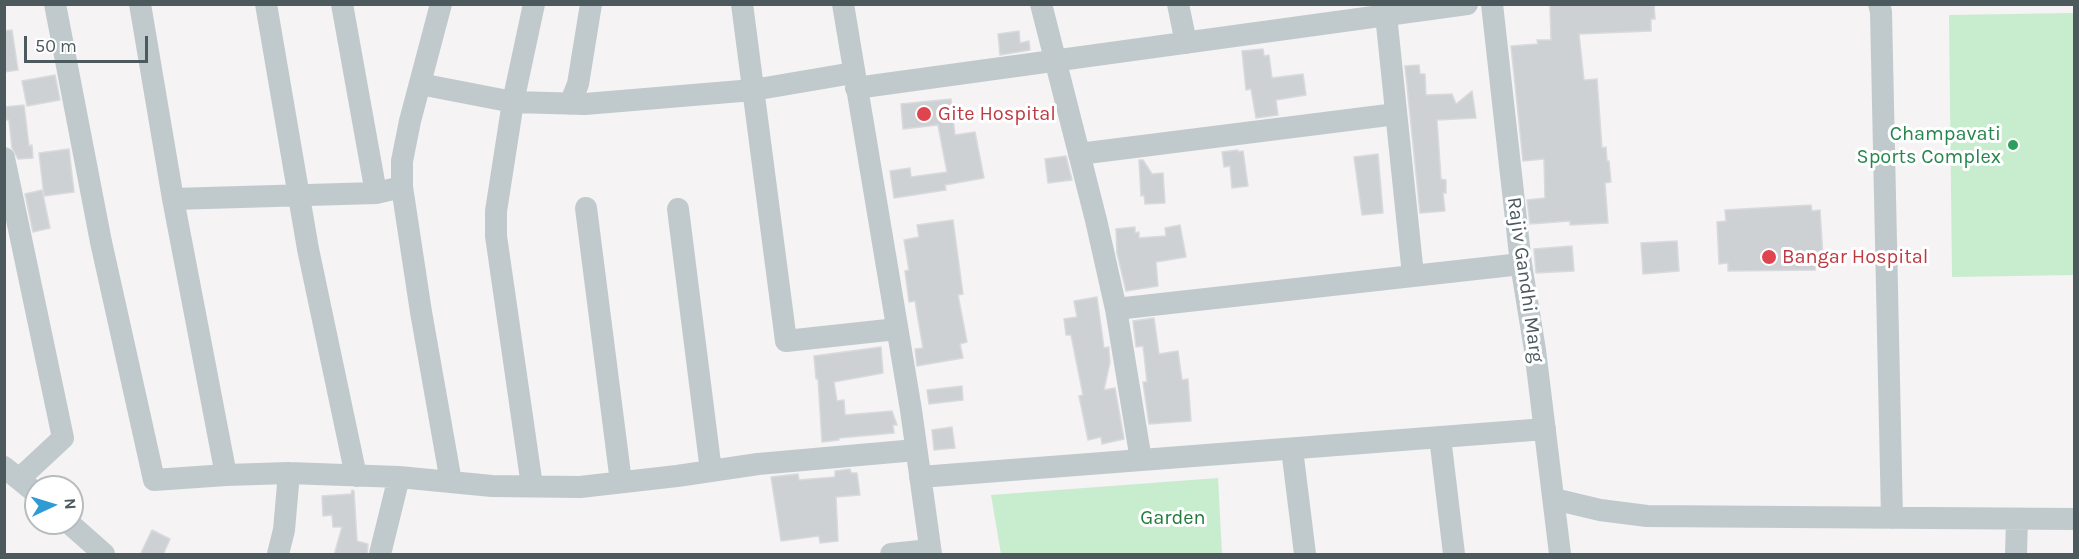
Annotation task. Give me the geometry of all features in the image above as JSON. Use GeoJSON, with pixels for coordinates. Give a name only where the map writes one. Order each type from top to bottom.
{"type":"FeatureCollection","features":[{"type":"Feature","properties":{"kind":"street"},"geometry":{"type":"LineString","coordinates":[[55,4],[101,242],[154,480],[226,475],[290,474],[399,477],[492,486],[580,487],[758,464],[916,450]]}},
{"type":"Feature","properties":{"kind":"street"},"geometry":{"type":"LineString","coordinates":[[140,4],[173,199],[226,475]]}},
{"type":"Feature","properties":{"kind":"street"},"geometry":{"type":"LineString","coordinates":[[266,4],[308,249],[356,476]]}},
{"type":"Feature","properties":{"kind":"street"},"geometry":{"type":"LineString","coordinates":[[342,4],[376,193]]}},
{"type":"Feature","properties":{"kind":"street"},"geometry":{"type":"LineString","coordinates":[[441,4],[410,121],[402,161],[402,187],[419,301],[451,482]]}},
{"type":"Feature","properties":{"kind":"street"},"geometry":{"type":"LineString","coordinates":[[532,486],[496,236],[496,211],[513,102],[534,4]]}},
{"type":"Feature","properties":{"kind":"street"},"geometry":{"type":"LineString","coordinates":[[570,104],[578,84],[591,4]]}},
{"type":"Feature","properties":{"kind":"street"},"geometry":{"type":"LineString","coordinates":[[742,4],[786,341],[897,329]]}},
{"type":"Feature","properties":{"kind":"street"},"geometry":{"type":"LineString","coordinates":[[843,4],[897,329],[930,552],[891,555]]}},
{"type":"Feature","properties":{"kind":"street"},"geometry":{"type":"LineString","coordinates":[[1041,4],[1116,309],[1141,460]]}},
{"type":"Feature","properties":{"kind":"street"},"geometry":{"type":"LineString","coordinates":[[1178,4],[1186,43]]}},
{"type":"Feature","properties":{"kind":"street"},"geometry":{"type":"LineString","coordinates":[[420,84],[513,102],[570,104],[753,90],[1054,61],[1186,43],[1317,15],[1386,15],[1467,4]]}},
{"type":"Feature","properties":{"kind":"street","name":"Rajiv Gandhi Marg"},"geometry":{"type":"LineString","coordinates":[[1492,4],[1521,264],[1545,429],[1560,555]]}},
{"type":"Feature","properties":{"kind":"street"},"geometry":{"type":"LineString","coordinates":[[1879,4],[1882,35],[1892,518]]}},
{"type":"Feature","properties":{"kind":"street"},"geometry":{"type":"LineString","coordinates":[[1386,15],[1413,275]]}},
{"type":"Feature","properties":{"kind":"street"},"geometry":{"type":"LineString","coordinates":[[1079,154],[1396,114]]}},
{"type":"Feature","properties":{"kind":"street"},"geometry":{"type":"LineString","coordinates":[[4,158],[63,438],[19,483]]}},
{"type":"Feature","properties":{"kind":"street"},"geometry":{"type":"LineString","coordinates":[[173,199],[376,193],[402,187]]}},
{"type":"Feature","properties":{"kind":"street"},"geometry":{"type":"LineString","coordinates":[[586,208],[621,482]]}},
{"type":"Feature","properties":{"kind":"street"},"geometry":{"type":"LineString","coordinates":[[678,209],[711,471]]}},
{"type":"Feature","properties":{"kind":"street"},"geometry":{"type":"LineString","coordinates":[[1116,309],[1521,264]]}},
{"type":"Feature","properties":{"kind":"street"},"geometry":{"type":"LineString","coordinates":[[920,477],[1545,429]]}},
{"type":"Feature","properties":{"kind":"street"},"geometry":{"type":"LineString","coordinates":[[1440,437],[1454,555]]}},
{"type":"Feature","properties":{"kind":"street"},"geometry":{"type":"LineString","coordinates":[[1292,448],[1305,555]]}},
{"type":"Feature","properties":{"kind":"street"},"geometry":{"type":"LineString","coordinates":[[278,555],[284,530],[290,474]]}},
{"type":"Feature","properties":{"kind":"street"},"geometry":{"type":"LineString","coordinates":[[380,555],[399,477]]}},
{"type":"Feature","properties":{"kind":"street"},"geometry":{"type":"LineString","coordinates":[[1554,500],[1600,510],[1647,516],[2074,519]]}},
{"type":"Feature","properties":{"kind":"street"},"geometry":{"type":"LineString","coordinates":[[2016,555],[2017,519]]}},
{"type":"Feature","properties":{"kind":"street"},"geometry":{"type":"LineString","coordinates":[[82,535],[104,555]]}},
{"type":"Feature","properties":{"kind":"green space","name":"Champavati Sports Complex"},"geometry":{"type":"Polygon","coordinates":[[[2074,13],[2074,275],[1952,277],[1949,15],[2074,13]]]}},
{"type":"Feature","properties":{"kind":"green space","name":"Garden"},"geometry":{"type":"Polygon","coordinates":[[[1218,478],[1222,554],[1001,554],[991,495],[1218,478]]]}},
{"type":"Feature","properties":{"kind":"building"},"geometry":{"type":"Polygon","coordinates":[[[1550,4],[1654,4],[1655,19],[1651,19],[1651,31],[1579,34],[1584,80],[1597,79],[1602,148],[1606,147],[1611,182],[1605,183],[1608,223],[1570,225],[1570,221],[1530,224],[1527,200],[1545,198],[1544,159],[1523,161],[1511,46],[1538,44],[1537,40],[1551,40],[1550,4]]]}},
{"type":"Feature","properties":{"kind":"building"},"geometry":{"type":"Polygon","coordinates":[[[12,30],[18,70],[4,72],[4,31],[12,30]]]}},
{"type":"Feature","properties":{"kind":"building"},"geometry":{"type":"Polygon","coordinates":[[[1019,31],[1020,43],[1029,41],[1030,50],[1000,55],[998,34],[1019,31]]]}},
{"type":"Feature","properties":{"kind":"building"},"geometry":{"type":"Polygon","coordinates":[[[1263,49],[1264,56],[1269,55],[1272,78],[1303,74],[1306,95],[1276,100],[1278,115],[1256,118],[1251,89],[1246,90],[1242,51],[1263,49]]]}},
{"type":"Feature","properties":{"kind":"building"},"geometry":{"type":"Polygon","coordinates":[[[1419,65],[1420,74],[1425,74],[1426,95],[1452,94],[1456,104],[1472,91],[1476,118],[1437,120],[1441,179],[1446,180],[1446,193],[1443,193],[1445,211],[1420,213],[1405,66],[1419,65]]]}},
{"type":"Feature","properties":{"kind":"building"},"geometry":{"type":"Polygon","coordinates":[[[55,75],[60,100],[27,106],[22,81],[55,75]]]}},
{"type":"Feature","properties":{"kind":"building"},"geometry":{"type":"Polygon","coordinates":[[[951,99],[955,135],[975,132],[984,178],[945,185],[946,190],[894,198],[890,171],[910,168],[911,177],[947,172],[938,125],[903,129],[901,104],[951,99]]]}},
{"type":"Feature","properties":{"kind":"building"},"geometry":{"type":"Polygon","coordinates":[[[24,105],[29,146],[32,145],[33,158],[18,159],[12,148],[9,120],[4,120],[4,107],[24,105]]]}},
{"type":"Feature","properties":{"kind":"building"},"geometry":{"type":"Polygon","coordinates":[[[69,149],[74,192],[44,196],[39,153],[69,149]]]}},
{"type":"Feature","properties":{"kind":"building"},"geometry":{"type":"Polygon","coordinates":[[[1238,150],[1238,152],[1243,151],[1248,186],[1232,188],[1230,166],[1224,167],[1222,152],[1238,150]]]}},
{"type":"Feature","properties":{"kind":"building"},"geometry":{"type":"Polygon","coordinates":[[[1378,154],[1383,213],[1362,215],[1354,157],[1378,154]]]}},
{"type":"Feature","properties":{"kind":"building"},"geometry":{"type":"Polygon","coordinates":[[[1066,156],[1072,180],[1048,183],[1045,159],[1066,156]]]}},
{"type":"Feature","properties":{"kind":"building"},"geometry":{"type":"Polygon","coordinates":[[[1139,160],[1143,160],[1152,174],[1163,173],[1165,203],[1145,204],[1144,195],[1141,196],[1139,160]]]}},
{"type":"Feature","properties":{"kind":"building"},"geometry":{"type":"Polygon","coordinates":[[[42,190],[50,228],[33,232],[25,194],[42,190]]]}},
{"type":"Feature","properties":{"kind":"building"},"geometry":{"type":"Polygon","coordinates":[[[1811,205],[1812,211],[1820,210],[1823,257],[1817,259],[1815,270],[1728,271],[1728,263],[1719,264],[1717,222],[1726,221],[1725,210],[1811,205]]]}},
{"type":"Feature","properties":{"kind":"building"},"geometry":{"type":"Polygon","coordinates":[[[953,220],[963,294],[958,295],[967,342],[960,344],[963,358],[917,366],[915,349],[923,348],[915,301],[909,302],[905,271],[909,270],[904,240],[919,237],[917,225],[953,220]]]}},
{"type":"Feature","properties":{"kind":"building"},"geometry":{"type":"Polygon","coordinates":[[[1180,225],[1186,257],[1156,262],[1158,286],[1126,291],[1117,253],[1116,229],[1135,227],[1135,233],[1139,232],[1139,238],[1166,236],[1165,228],[1180,225]]]}},
{"type":"Feature","properties":{"kind":"building"},"geometry":{"type":"Polygon","coordinates":[[[1677,241],[1679,271],[1643,274],[1641,243],[1677,241]]]}},
{"type":"Feature","properties":{"kind":"building"},"geometry":{"type":"Polygon","coordinates":[[[1572,246],[1574,271],[1536,273],[1534,249],[1572,246]]]}},
{"type":"Feature","properties":{"kind":"building"},"geometry":{"type":"Polygon","coordinates":[[[1097,297],[1104,348],[1109,347],[1110,362],[1104,390],[1115,388],[1124,439],[1102,444],[1101,437],[1088,440],[1079,396],[1083,395],[1071,335],[1066,335],[1064,319],[1077,317],[1074,301],[1097,297]]]}},
{"type":"Feature","properties":{"kind":"building"},"geometry":{"type":"Polygon","coordinates":[[[1154,318],[1159,354],[1178,351],[1182,380],[1188,379],[1191,421],[1149,424],[1143,382],[1147,382],[1143,346],[1136,347],[1133,321],[1154,318]]]}},
{"type":"Feature","properties":{"kind":"building"},"geometry":{"type":"Polygon","coordinates":[[[881,347],[883,373],[834,382],[837,401],[844,400],[845,415],[892,411],[897,425],[893,425],[894,433],[839,438],[839,440],[822,442],[818,379],[816,379],[814,356],[881,347]]]}},
{"type":"Feature","properties":{"kind":"building"},"geometry":{"type":"Polygon","coordinates":[[[962,386],[963,400],[929,404],[927,390],[962,386]]]}},
{"type":"Feature","properties":{"kind":"building"},"geometry":{"type":"Polygon","coordinates":[[[952,427],[955,448],[934,450],[932,430],[952,427]]]}},
{"type":"Feature","properties":{"kind":"building"},"geometry":{"type":"Polygon","coordinates":[[[850,469],[851,473],[857,473],[860,495],[836,497],[838,541],[820,543],[819,536],[781,541],[771,477],[798,474],[799,480],[835,477],[835,471],[850,469]]]}},
{"type":"Feature","properties":{"kind":"building"},"geometry":{"type":"Polygon","coordinates":[[[352,490],[354,491],[357,541],[368,544],[367,555],[334,555],[342,527],[333,527],[332,515],[323,516],[322,496],[351,494],[352,490]]]}},
{"type":"Feature","properties":{"kind":"building"},"geometry":{"type":"Polygon","coordinates":[[[152,530],[170,539],[163,555],[140,555],[152,530]]]}},
{"type":"Feature","properties":{"kind":"place","name":"Gite Hospital"},"geometry":{"type":"Point","coordinates":[924,114]}},
{"type":"Feature","properties":{"kind":"place","name":"Champavati Sports Complex"},"geometry":{"type":"Point","coordinates":[2013,145]}},
{"type":"Feature","properties":{"kind":"place","name":"Bangar Hospital"},"geometry":{"type":"Point","coordinates":[1769,257]}}]}
